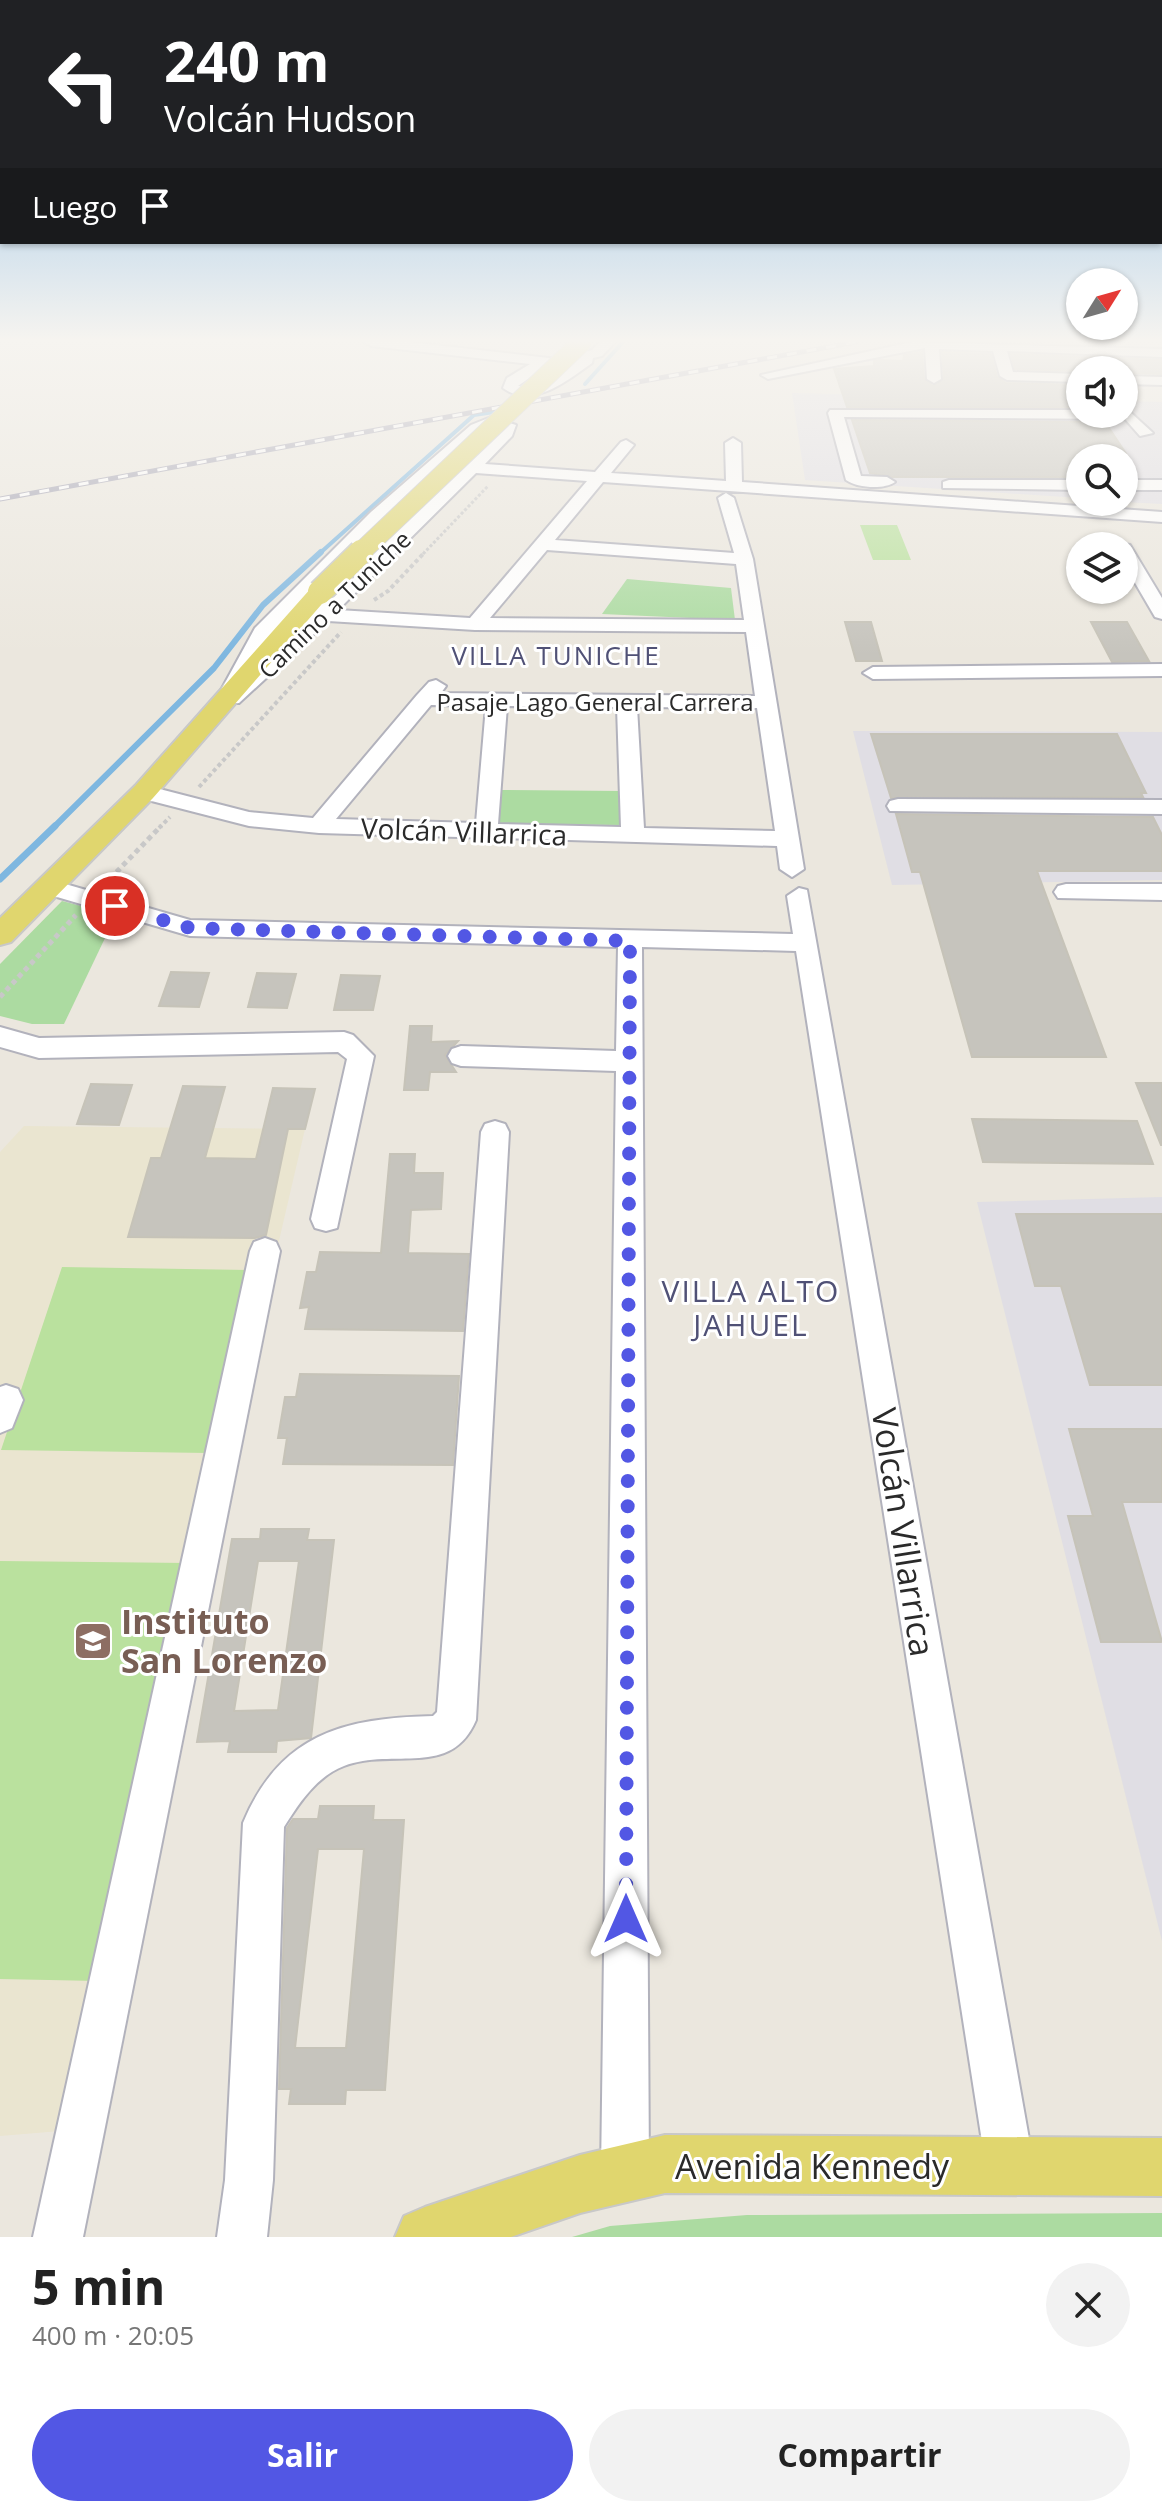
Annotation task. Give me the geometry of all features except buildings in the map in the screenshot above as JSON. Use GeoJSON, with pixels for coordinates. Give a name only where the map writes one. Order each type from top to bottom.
{"type":"FeatureCollection","features":[{"type":"Feature","properties":{"kind":"main road","name":"Camino a Tuniche"},"geometry":{"type":"LineString","coordinates":[[0,935],[144,792],[218,707],[486,446]]}},
{"type":"Feature","properties":{"kind":"main road","name":"Avenida Kennedy"},"geometry":{"type":"LineString","coordinates":[[425,2237],[580,2184],[665,2164],[1162,2167]]}},
{"type":"Feature","properties":{"kind":"street","name":"Camino a Tuniche"},"geometry":{"type":"LineString","coordinates":[[218,707],[262,632],[420,477],[456,446]]}},
{"type":"Feature","properties":{"kind":"street","name":"Camino a Tuniche"},"geometry":{"type":"LineString","coordinates":[[321,604],[494,446]]}},
{"type":"Feature","properties":{"kind":"street"},"geometry":{"type":"LineString","coordinates":[[475,624],[625,446]]}},
{"type":"Feature","properties":{"kind":"street","name":"Volcán Villarrica"},"geometry":{"type":"LineString","coordinates":[[733,446],[730,492],[744,559],[787,839],[1010,2167]]}},
{"type":"Feature","properties":{"kind":"street"},"geometry":{"type":"LineString","coordinates":[[844,446],[854,480],[937,485],[1066,485]]}},
{"type":"Feature","properties":{"kind":"street"},"geometry":{"type":"LineString","coordinates":[[435,465],[593,484]]}},
{"type":"Feature","properties":{"kind":"street"},"geometry":{"type":"LineString","coordinates":[[420,477],[491,483],[593,484],[730,492],[781,503]]}},
{"type":"Feature","properties":{"kind":"street"},"geometry":{"type":"LineString","coordinates":[[1138,485],[1162,485]]}},
{"type":"Feature","properties":{"kind":"street"},"geometry":{"type":"LineString","coordinates":[[730,492],[753,488],[1066,511]]}},
{"type":"Feature","properties":{"kind":"street"},"geometry":{"type":"LineString","coordinates":[[1138,515],[1162,517]]}},
{"type":"Feature","properties":{"kind":"street"},"geometry":{"type":"LineString","coordinates":[[1086,516],[1110,532]]}},
{"type":"Feature","properties":{"kind":"street"},"geometry":{"type":"LineString","coordinates":[[1121,532],[1123,518],[1131,516]]}},
{"type":"Feature","properties":{"kind":"street"},"geometry":{"type":"LineString","coordinates":[[1138,536],[1162,533]]}},
{"type":"Feature","properties":{"kind":"street"},"geometry":{"type":"LineString","coordinates":[[542,544],[744,559]]}},
{"type":"Feature","properties":{"kind":"street"},"geometry":{"type":"LineString","coordinates":[[1138,571],[1162,613]]}},
{"type":"Feature","properties":{"kind":"street"},"geometry":{"type":"LineString","coordinates":[[321,604],[354,617],[475,624],[754,626]]}},
{"type":"Feature","properties":{"kind":"street"},"geometry":{"type":"LineString","coordinates":[[873,673],[1162,670]]}},
{"type":"Feature","properties":{"kind":"street","name":"Pasaje Lago General Carrera"},"geometry":{"type":"LineString","coordinates":[[319,826],[430,692],[497,700],[766,702]]}},
{"type":"Feature","properties":{"kind":"street"},"geometry":{"type":"LineString","coordinates":[[486,832],[497,700]]}},
{"type":"Feature","properties":{"kind":"street"},"geometry":{"type":"LineString","coordinates":[[627,700],[633,836]]}},
{"type":"Feature","properties":{"kind":"street","name":"Volcán Villarrica"},"geometry":{"type":"LineString","coordinates":[[144,792],[249,819],[319,826],[787,839]]}},
{"type":"Feature","properties":{"kind":"street"},"geometry":{"type":"LineString","coordinates":[[898,806],[1162,807]]}},
{"type":"Feature","properties":{"kind":"street"},"geometry":{"type":"LineString","coordinates":[[48,887],[190,928],[806,943]]}},
{"type":"Feature","properties":{"kind":"street"},"geometry":{"type":"LineString","coordinates":[[1066,892],[1162,892]]}},
{"type":"Feature","properties":{"kind":"street"},"geometry":{"type":"LineString","coordinates":[[625,2173],[630,941]]}},
{"type":"Feature","properties":{"kind":"street"},"geometry":{"type":"LineString","coordinates":[[0,1037],[39,1048],[344,1042],[361,1056],[326,1219]]}},
{"type":"Feature","properties":{"kind":"street"},"geometry":{"type":"LineString","coordinates":[[461,1056],[630,1061]]}},
{"type":"Feature","properties":{"kind":"street"},"geometry":{"type":"LineString","coordinates":[[242,2237],[249,2180],[264,1823],[282,1788],[314,1760],[347,1743],[375,1736],[442,1736],[456,1720],[495,1132]]}},
{"type":"Feature","properties":{"kind":"street"},"geometry":{"type":"LineString","coordinates":[[58,2237],[265,1251]]}},
{"type":"Feature","properties":{"kind":"path"},"geometry":{"type":"LineString","coordinates":[[0,997],[354,617],[388,591],[491,483]]}},
{"type":"Feature","properties":{"kind":"shaded area"},"geometry":{"type":"Polygon","coordinates":[[[800,446],[1066,446],[1066,497],[805,480],[800,446]]]}},
{"type":"Feature","properties":{"kind":"shaded area"},"geometry":{"type":"Polygon","coordinates":[[[1138,446],[1162,446],[1162,504],[1138,503],[1138,446]]]}},
{"type":"Feature","properties":{"kind":"shaded area"},"geometry":{"type":"Polygon","coordinates":[[[853,731],[1162,732],[1162,880],[892,885],[853,731]]]}},
{"type":"Feature","properties":{"kind":"shaded area","name":"Instituto San Lorenzo"},"geometry":{"type":"Polygon","coordinates":[[[24,1126],[305,1129],[72,2130],[0,2136],[0,1152],[24,1126]]]}},
{"type":"Feature","properties":{"kind":"shaded area"},"geometry":{"type":"Polygon","coordinates":[[[1162,1197],[1162,1941],[977,1202],[1162,1197]]]}},
{"type":"Feature","properties":{"kind":"green space"},"geometry":{"type":"Polygon","coordinates":[[[860,525],[897,525],[911,560],[873,560],[860,525]]]}},
{"type":"Feature","properties":{"kind":"green space"},"geometry":{"type":"Polygon","coordinates":[[[627,579],[731,588],[735,620],[602,614],[627,579]]]}},
{"type":"Feature","properties":{"kind":"green space"},"geometry":{"type":"Polygon","coordinates":[[[498,790],[622,791],[622,825],[498,824],[498,790]]]}},
{"type":"Feature","properties":{"kind":"green space"},"geometry":{"type":"Polygon","coordinates":[[[62,901],[116,915],[64,1024],[32,1024],[0,1016],[0,964],[62,901]]]}},
{"type":"Feature","properties":{"kind":"green space"},"geometry":{"type":"Polygon","coordinates":[[[62,1267],[248,1270],[208,1453],[1,1450],[62,1267]]]}},
{"type":"Feature","properties":{"kind":"green space"},"geometry":{"type":"Polygon","coordinates":[[[0,1561],[188,1563],[98,1981],[0,1979],[0,1561]]]}},
{"type":"Feature","properties":{"kind":"green space"},"geometry":{"type":"Polygon","coordinates":[[[1162,2213],[1162,2237],[572,2237],[610,2226],[747,2215],[1162,2213]]]}},
{"type":"Feature","properties":{"kind":"waterway"},"geometry":{"type":"LineString","coordinates":[[319,554],[439,446]]}},
{"type":"Feature","properties":{"kind":"waterway"},"geometry":{"type":"LineString","coordinates":[[53,828],[214,668],[263,605],[321,552]]}},
{"type":"Feature","properties":{"kind":"waterway"},"geometry":{"type":"LineString","coordinates":[[0,879],[55,826]]}},
{"type":"Feature","properties":{"kind":"railway"},"geometry":{"type":"LineString","coordinates":[[0,499],[287,446]]}},
{"type":"Feature","properties":{"kind":"place","name":"Instituto San Lorenzo"},"geometry":{"type":"Point","coordinates":[93,1641]}},
{"type":"Feature","properties":{"kind":"district","name":"VILLA TUNICHE"},"geometry":{"type":"Point","coordinates":[556,655]}},
{"type":"Feature","properties":{"kind":"district","name":"VILLA ALTO JAHUEL"},"geometry":{"type":"Point","coordinates":[751,1307]}},
{"type":"Feature","properties":{"kind":"route"},"geometry":{"type":"LineString","coordinates":[[115,906],[190,928],[630,941],[626,1919]]}}]}
